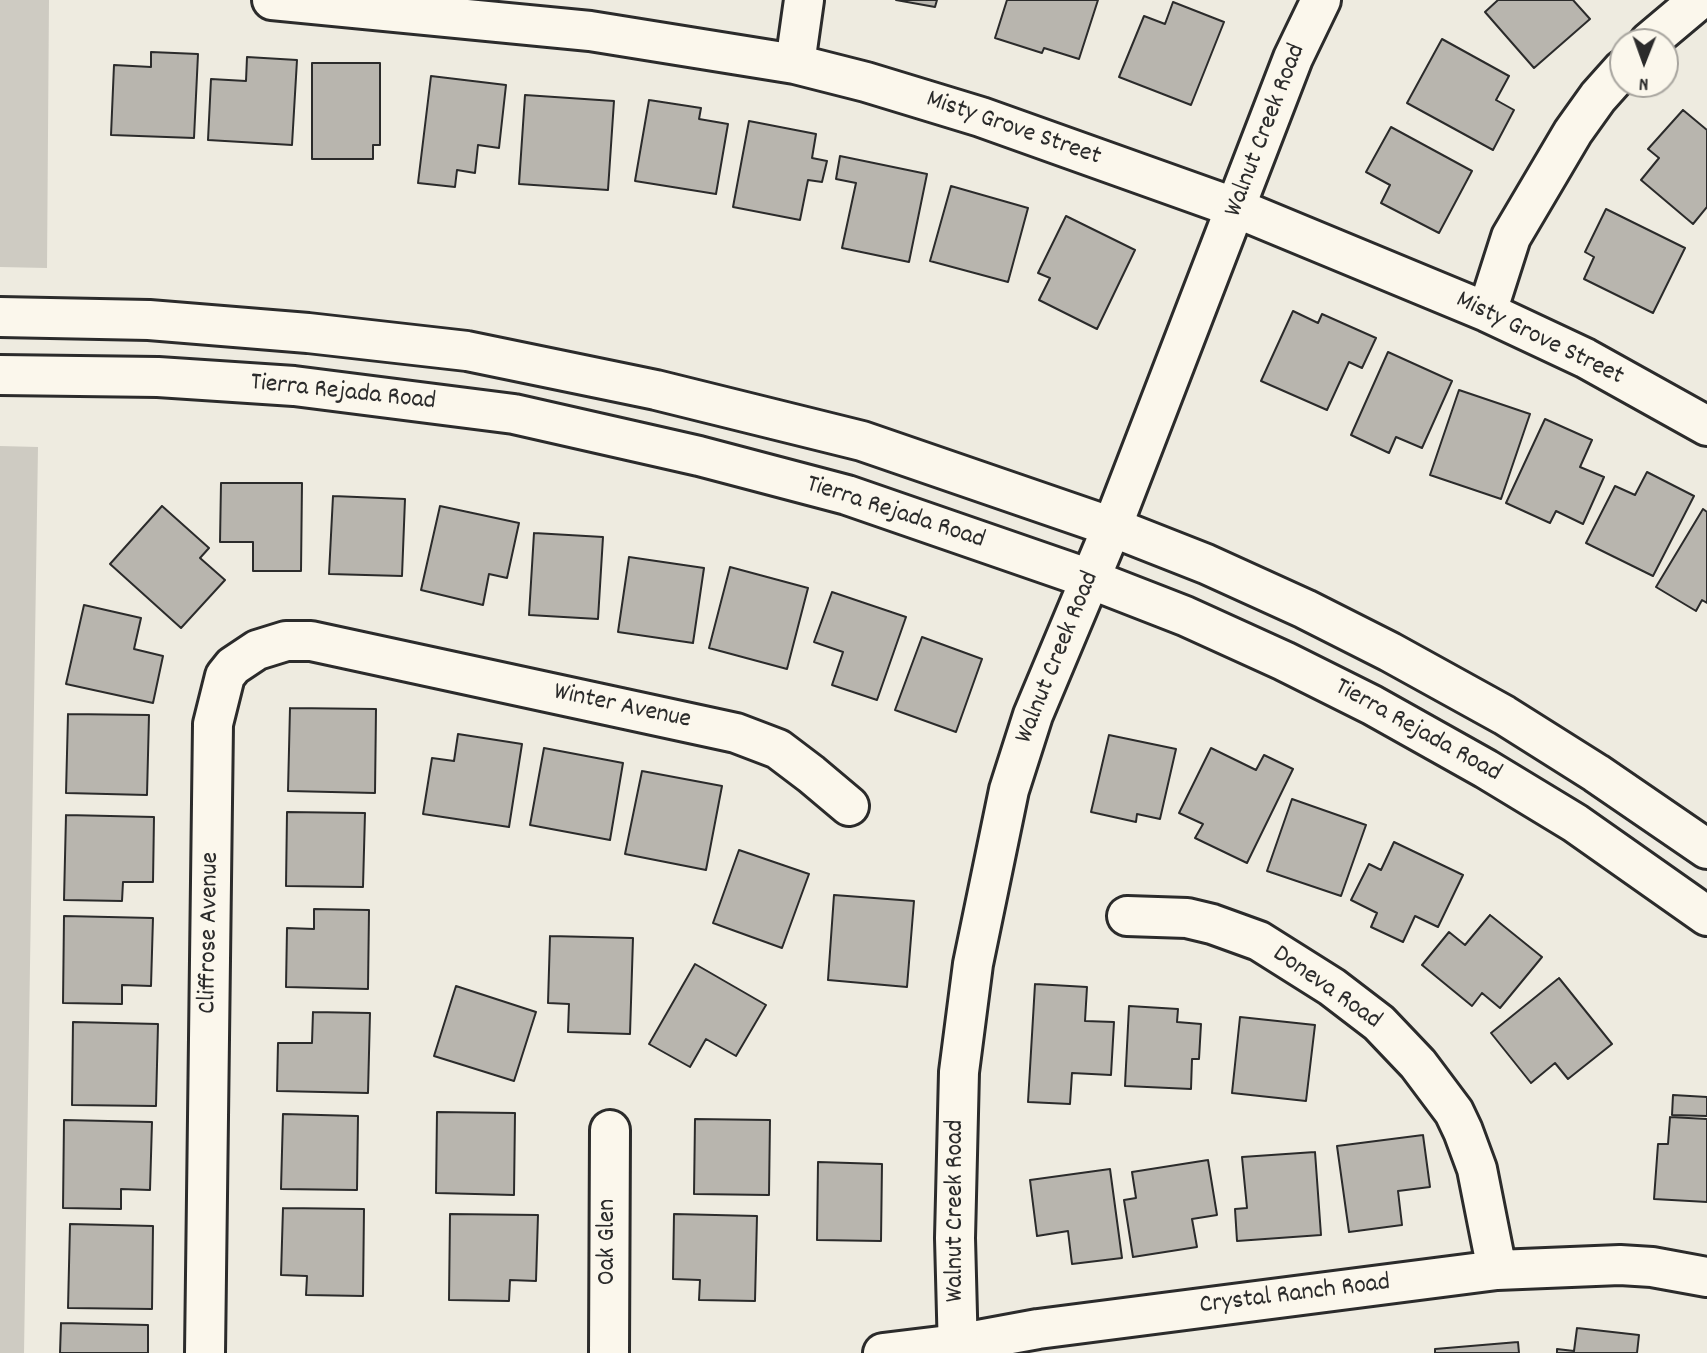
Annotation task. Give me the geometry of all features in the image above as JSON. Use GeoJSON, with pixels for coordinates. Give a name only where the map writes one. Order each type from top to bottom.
{"type":"FeatureCollection","features":[{"type":"Feature","properties":{"kind":"street","name":"Misty Grove Street"},"geometry":{"type":"LineString","coordinates":[[272,0],[590,31],[795,64],[981,117],[1236,208],[1487,312],[1585,358],[1707,426]]}},
{"type":"Feature","properties":{"kind":"street"},"geometry":{"type":"LineString","coordinates":[[795,64],[804,0]]}},
{"type":"Feature","properties":{"kind":"street","name":"Walnut Creek Road"},"geometry":{"type":"LineString","coordinates":[[957,1349],[955,1212],[959,1072],[973,964],[1009,790],[1033,715],[1112,527],[1293,58],[1321,0]]}},
{"type":"Feature","properties":{"kind":"street"},"geometry":{"type":"LineString","coordinates":[[1666,28],[1699,0]]}},
{"type":"Feature","properties":{"kind":"street"},"geometry":{"type":"LineString","coordinates":[[1487,312],[1511,237],[1573,132],[1609,85]]}},
{"type":"Feature","properties":{"kind":"street"},"geometry":{"type":"LineString","coordinates":[[0,317],[149,320],[308,333],[467,351],[656,390],[862,442],[1112,527],[1206,564],[1390,652],[1516,722],[1707,849]]}},
{"type":"Feature","properties":{"kind":"street","name":"Tierra Rejada Road"},"geometry":{"type":"LineString","coordinates":[[0,375],[158,377],[294,386],[514,414],[699,456],[847,495],[1090,579],[1185,616],[1372,705],[1575,823],[1707,916]]}},
{"type":"Feature","properties":{"kind":"street","name":"Cliffrose Avenue"},"geometry":{"type":"LineString","coordinates":[[205,1353],[214,724],[218,698],[225,676],[233,666],[257,650],[286,641],[310,642],[374,655]]}},
{"type":"Feature","properties":{"kind":"street","name":"Winter Avenue"},"geometry":{"type":"LineString","coordinates":[[374,655],[736,733],[778,749],[849,806]]}},
{"type":"Feature","properties":{"kind":"street","name":"Doneva Road"},"geometry":{"type":"LineString","coordinates":[[1128,916],[1187,918],[1259,941],[1332,987],[1379,1023],[1418,1064],[1454,1112],[1463,1130],[1478,1169],[1497,1270]]}},
{"type":"Feature","properties":{"kind":"street","name":"Oak Glen"},"geometry":{"type":"LineString","coordinates":[[609,1353],[610,1130]]}},
{"type":"Feature","properties":{"kind":"street","name":"Crystal Ranch Road"},"geometry":{"type":"LineString","coordinates":[[883,1353],[957,1349],[1038,1329],[1497,1270],[1619,1265],[1652,1267],[1707,1278]]}},
{"type":"Feature","properties":{"kind":"street"},"geometry":{"type":"LineString","coordinates":[[205,1353],[230,1353]]}},
{"type":"Feature","properties":{"kind":"shaded area"},"geometry":{"type":"Polygon","coordinates":[[[0,0],[49,0],[47,268],[0,267],[0,0]]]}},
{"type":"Feature","properties":{"kind":"shaded area"},"geometry":{"type":"Polygon","coordinates":[[[0,446],[38,447],[24,1353],[0,1353],[0,446]]]}},
{"type":"Feature","properties":{"kind":"building"},"geometry":{"type":"Polygon","coordinates":[[[896,0],[937,0],[935,7],[896,0]]]}},
{"type":"Feature","properties":{"kind":"building"},"geometry":{"type":"Polygon","coordinates":[[[1007,0],[1098,0],[1079,59],[1044,48],[1042,53],[995,38],[1007,0]]]}},
{"type":"Feature","properties":{"kind":"building"},"geometry":{"type":"Polygon","coordinates":[[[1498,0],[1573,0],[1590,19],[1534,68],[1485,12],[1498,0]]]}},
{"type":"Feature","properties":{"kind":"building"},"geometry":{"type":"Polygon","coordinates":[[[1173,2],[1224,22],[1191,105],[1119,77],[1144,16],[1165,24],[1173,2]]]}},
{"type":"Feature","properties":{"kind":"building"},"geometry":{"type":"Polygon","coordinates":[[[1442,39],[1509,76],[1496,100],[1514,110],[1493,150],[1407,103],[1442,39]]]}},
{"type":"Feature","properties":{"kind":"building"},"geometry":{"type":"Polygon","coordinates":[[[151,52],[198,54],[194,138],[111,135],[114,65],[151,67],[151,52]]]}},
{"type":"Feature","properties":{"kind":"building"},"geometry":{"type":"Polygon","coordinates":[[[247,57],[297,60],[292,145],[208,140],[211,79],[246,81],[247,57]]]}},
{"type":"Feature","properties":{"kind":"building"},"geometry":{"type":"Polygon","coordinates":[[[312,63],[380,63],[380,145],[373,145],[373,159],[312,159],[312,63]]]}},
{"type":"Feature","properties":{"kind":"building"},"geometry":{"type":"Polygon","coordinates":[[[431,76],[506,85],[499,148],[478,145],[475,173],[457,170],[455,187],[418,183],[431,76]]]}},
{"type":"Feature","properties":{"kind":"building"},"geometry":{"type":"Polygon","coordinates":[[[525,95],[614,101],[608,190],[519,184],[525,95]]]}},
{"type":"Feature","properties":{"kind":"building"},"geometry":{"type":"Polygon","coordinates":[[[649,100],[701,108],[699,119],[728,124],[716,194],[635,181],[649,100]]]}},
{"type":"Feature","properties":{"kind":"building"},"geometry":{"type":"Polygon","coordinates":[[[1683,110],[1707,130],[1707,207],[1693,224],[1641,180],[1659,158],[1648,149],[1683,110]]]}},
{"type":"Feature","properties":{"kind":"building"},"geometry":{"type":"Polygon","coordinates":[[[749,121],[816,134],[812,158],[827,161],[822,182],[808,180],[800,220],[733,207],[749,121]]]}},
{"type":"Feature","properties":{"kind":"building"},"geometry":{"type":"Polygon","coordinates":[[[1391,127],[1472,171],[1439,233],[1381,203],[1390,185],[1366,172],[1391,127]]]}},
{"type":"Feature","properties":{"kind":"building"},"geometry":{"type":"Polygon","coordinates":[[[840,156],[927,174],[909,262],[842,248],[856,183],[836,179],[840,156]]]}},
{"type":"Feature","properties":{"kind":"building"},"geometry":{"type":"Polygon","coordinates":[[[951,186],[1028,208],[1008,282],[930,261],[951,186]]]}},
{"type":"Feature","properties":{"kind":"building"},"geometry":{"type":"Polygon","coordinates":[[[1606,209],[1685,248],[1653,313],[1584,279],[1594,257],[1585,252],[1606,209]]]}},
{"type":"Feature","properties":{"kind":"building"},"geometry":{"type":"Polygon","coordinates":[[[1066,216],[1135,250],[1097,329],[1039,300],[1050,278],[1038,273],[1066,216]]]}},
{"type":"Feature","properties":{"kind":"building"},"geometry":{"type":"Polygon","coordinates":[[[1293,311],[1318,323],[1322,314],[1376,338],[1362,368],[1349,362],[1327,410],[1261,381],[1293,311]]]}},
{"type":"Feature","properties":{"kind":"building"},"geometry":{"type":"Polygon","coordinates":[[[1388,352],[1452,381],[1422,448],[1396,437],[1389,453],[1351,435],[1388,352]]]}},
{"type":"Feature","properties":{"kind":"building"},"geometry":{"type":"Polygon","coordinates":[[[1459,390],[1530,414],[1501,499],[1430,475],[1459,390]]]}},
{"type":"Feature","properties":{"kind":"building"},"geometry":{"type":"Polygon","coordinates":[[[1545,419],[1592,440],[1580,467],[1604,477],[1583,524],[1556,511],[1550,523],[1506,503],[1545,419]]]}},
{"type":"Feature","properties":{"kind":"building"},"geometry":{"type":"Polygon","coordinates":[[[1647,472],[1694,496],[1653,576],[1586,543],[1615,486],[1635,495],[1647,472]]]}},
{"type":"Feature","properties":{"kind":"building"},"geometry":{"type":"Polygon","coordinates":[[[221,483],[302,483],[301,571],[253,571],[253,542],[220,542],[221,483]]]}},
{"type":"Feature","properties":{"kind":"building"},"geometry":{"type":"Polygon","coordinates":[[[333,496],[405,499],[402,576],[329,574],[333,496]]]}},
{"type":"Feature","properties":{"kind":"building"},"geometry":{"type":"Polygon","coordinates":[[[162,506],[209,548],[200,558],[225,580],[181,628],[110,564],[162,506]]]}},
{"type":"Feature","properties":{"kind":"building"},"geometry":{"type":"Polygon","coordinates":[[[440,506],[519,523],[507,578],[489,574],[483,605],[421,590],[440,506]]]}},
{"type":"Feature","properties":{"kind":"building"},"geometry":{"type":"Polygon","coordinates":[[[1703,509],[1707,512],[1707,603],[1702,600],[1696,611],[1656,587],[1703,509]]]}},
{"type":"Feature","properties":{"kind":"building"},"geometry":{"type":"Polygon","coordinates":[[[534,533],[603,537],[598,619],[529,615],[534,533]]]}},
{"type":"Feature","properties":{"kind":"building"},"geometry":{"type":"Polygon","coordinates":[[[629,557],[704,568],[693,643],[618,632],[629,557]]]}},
{"type":"Feature","properties":{"kind":"building"},"geometry":{"type":"Polygon","coordinates":[[[730,567],[808,588],[787,669],[709,648],[730,567]]]}},
{"type":"Feature","properties":{"kind":"building"},"geometry":{"type":"Polygon","coordinates":[[[832,592],[906,617],[877,700],[832,685],[843,652],[814,642],[832,592]]]}},
{"type":"Feature","properties":{"kind":"building"},"geometry":{"type":"Polygon","coordinates":[[[84,605],[141,618],[134,649],[163,656],[153,703],[66,684],[84,605]]]}},
{"type":"Feature","properties":{"kind":"building"},"geometry":{"type":"Polygon","coordinates":[[[922,637],[982,659],[956,732],[895,710],[922,637]]]}},
{"type":"Feature","properties":{"kind":"building"},"geometry":{"type":"Polygon","coordinates":[[[290,708],[376,709],[375,793],[288,791],[290,708]]]}},
{"type":"Feature","properties":{"kind":"building"},"geometry":{"type":"Polygon","coordinates":[[[68,714],[149,715],[147,795],[66,793],[68,714]]]}},
{"type":"Feature","properties":{"kind":"building"},"geometry":{"type":"Polygon","coordinates":[[[458,734],[522,744],[509,827],[423,814],[432,758],[454,761],[458,734]]]}},
{"type":"Feature","properties":{"kind":"building"},"geometry":{"type":"Polygon","coordinates":[[[1109,735],[1176,749],[1160,819],[1137,814],[1136,822],[1091,812],[1109,735]]]}},
{"type":"Feature","properties":{"kind":"building"},"geometry":{"type":"Polygon","coordinates":[[[544,748],[623,763],[610,840],[530,825],[544,748]]]}},
{"type":"Feature","properties":{"kind":"building"},"geometry":{"type":"Polygon","coordinates":[[[1211,748],[1256,770],[1264,755],[1293,769],[1247,863],[1195,838],[1203,824],[1179,813],[1211,748]]]}},
{"type":"Feature","properties":{"kind":"building"},"geometry":{"type":"Polygon","coordinates":[[[642,771],[722,786],[706,870],[625,854],[642,771]]]}},
{"type":"Feature","properties":{"kind":"building"},"geometry":{"type":"Polygon","coordinates":[[[1292,799],[1366,825],[1341,896],[1267,871],[1292,799]]]}},
{"type":"Feature","properties":{"kind":"building"},"geometry":{"type":"Polygon","coordinates":[[[287,812],[365,813],[363,887],[286,886],[287,812]]]}},
{"type":"Feature","properties":{"kind":"building"},"geometry":{"type":"Polygon","coordinates":[[[66,815],[154,817],[153,882],[123,882],[122,901],[64,900],[66,815]]]}},
{"type":"Feature","properties":{"kind":"building"},"geometry":{"type":"Polygon","coordinates":[[[1394,842],[1463,875],[1438,927],[1415,916],[1403,942],[1371,927],[1377,913],[1351,900],[1369,864],[1381,870],[1394,842]]]}},
{"type":"Feature","properties":{"kind":"building"},"geometry":{"type":"Polygon","coordinates":[[[739,850],[809,874],[782,948],[713,923],[739,850]]]}},
{"type":"Feature","properties":{"kind":"building"},"geometry":{"type":"Polygon","coordinates":[[[834,895],[914,901],[907,987],[828,980],[834,895]]]}},
{"type":"Feature","properties":{"kind":"building"},"geometry":{"type":"Polygon","coordinates":[[[314,909],[369,910],[368,989],[286,987],[287,928],[314,929],[314,909]]]}},
{"type":"Feature","properties":{"kind":"building"},"geometry":{"type":"Polygon","coordinates":[[[1490,915],[1542,957],[1500,1008],[1482,993],[1472,1006],[1422,965],[1449,932],[1465,945],[1490,915]]]}},
{"type":"Feature","properties":{"kind":"building"},"geometry":{"type":"Polygon","coordinates":[[[64,916],[153,918],[151,986],[122,985],[122,1004],[63,1003],[64,916]]]}},
{"type":"Feature","properties":{"kind":"building"},"geometry":{"type":"Polygon","coordinates":[[[550,936],[633,938],[630,1034],[568,1032],[569,1004],[548,1003],[550,936]]]}},
{"type":"Feature","properties":{"kind":"building"},"geometry":{"type":"Polygon","coordinates":[[[695,964],[766,1005],[736,1056],[706,1039],[690,1067],[649,1044],[695,964]]]}},
{"type":"Feature","properties":{"kind":"building"},"geometry":{"type":"Polygon","coordinates":[[[1559,978],[1612,1044],[1568,1079],[1555,1063],[1531,1083],[1491,1033],[1559,978]]]}},
{"type":"Feature","properties":{"kind":"building"},"geometry":{"type":"Polygon","coordinates":[[[1035,984],[1087,987],[1085,1021],[1114,1022],[1111,1075],[1072,1073],[1070,1104],[1028,1102],[1035,984]]]}},
{"type":"Feature","properties":{"kind":"building"},"geometry":{"type":"Polygon","coordinates":[[[456,986],[536,1012],[514,1081],[434,1056],[456,986]]]}},
{"type":"Feature","properties":{"kind":"building"},"geometry":{"type":"Polygon","coordinates":[[[1129,1006],[1178,1009],[1177,1022],[1201,1024],[1199,1059],[1192,1059],[1191,1089],[1125,1086],[1129,1006]]]}},
{"type":"Feature","properties":{"kind":"building"},"geometry":{"type":"Polygon","coordinates":[[[313,1012],[370,1013],[368,1093],[277,1091],[278,1043],[312,1043],[313,1012]]]}},
{"type":"Feature","properties":{"kind":"building"},"geometry":{"type":"Polygon","coordinates":[[[1240,1017],[1315,1025],[1306,1101],[1232,1093],[1240,1017]]]}},
{"type":"Feature","properties":{"kind":"building"},"geometry":{"type":"Polygon","coordinates":[[[73,1022],[158,1024],[156,1106],[72,1105],[73,1022]]]}},
{"type":"Feature","properties":{"kind":"building"},"geometry":{"type":"Polygon","coordinates":[[[1673,1095],[1707,1097],[1707,1116],[1672,1115],[1673,1095]]]}},
{"type":"Feature","properties":{"kind":"building"},"geometry":{"type":"Polygon","coordinates":[[[437,1112],[515,1113],[514,1195],[436,1193],[437,1112]]]}},
{"type":"Feature","properties":{"kind":"building"},"geometry":{"type":"Polygon","coordinates":[[[283,1114],[358,1116],[357,1190],[281,1189],[283,1114]]]}},
{"type":"Feature","properties":{"kind":"building"},"geometry":{"type":"Polygon","coordinates":[[[1670,1117],[1707,1119],[1707,1202],[1654,1199],[1658,1144],[1668,1144],[1670,1117]]]}},
{"type":"Feature","properties":{"kind":"building"},"geometry":{"type":"Polygon","coordinates":[[[695,1119],[770,1120],[769,1195],[694,1194],[695,1119]]]}},
{"type":"Feature","properties":{"kind":"building"},"geometry":{"type":"Polygon","coordinates":[[[64,1120],[152,1122],[150,1190],[121,1189],[121,1209],[63,1208],[64,1120]]]}},
{"type":"Feature","properties":{"kind":"building"},"geometry":{"type":"Polygon","coordinates":[[[1423,1135],[1430,1187],[1398,1191],[1402,1225],[1349,1232],[1337,1146],[1423,1135]]]}},
{"type":"Feature","properties":{"kind":"building"},"geometry":{"type":"Polygon","coordinates":[[[1315,1152],[1321,1235],[1237,1241],[1235,1209],[1247,1208],[1242,1157],[1315,1152]]]}},
{"type":"Feature","properties":{"kind":"building"},"geometry":{"type":"Polygon","coordinates":[[[1208,1160],[1217,1215],[1192,1219],[1197,1247],[1133,1257],[1124,1200],[1136,1198],[1132,1172],[1208,1160]]]}},
{"type":"Feature","properties":{"kind":"building"},"geometry":{"type":"Polygon","coordinates":[[[818,1162],[882,1164],[881,1241],[817,1240],[818,1162]]]}},
{"type":"Feature","properties":{"kind":"building"},"geometry":{"type":"Polygon","coordinates":[[[1110,1169],[1122,1258],[1072,1264],[1068,1231],[1037,1236],[1030,1180],[1110,1169]]]}},
{"type":"Feature","properties":{"kind":"building"},"geometry":{"type":"Polygon","coordinates":[[[283,1208],[364,1209],[363,1296],[306,1295],[307,1276],[281,1275],[283,1208]]]}},
{"type":"Feature","properties":{"kind":"building"},"geometry":{"type":"Polygon","coordinates":[[[450,1214],[538,1215],[536,1281],[510,1280],[509,1301],[449,1300],[450,1214]]]}},
{"type":"Feature","properties":{"kind":"building"},"geometry":{"type":"Polygon","coordinates":[[[674,1214],[757,1216],[755,1301],[699,1300],[700,1280],[673,1279],[674,1214]]]}},
{"type":"Feature","properties":{"kind":"building"},"geometry":{"type":"Polygon","coordinates":[[[70,1224],[153,1226],[152,1309],[68,1308],[70,1224]]]}},
{"type":"Feature","properties":{"kind":"building"},"geometry":{"type":"Polygon","coordinates":[[[61,1323],[148,1325],[148,1353],[60,1353],[61,1323]]]}},
{"type":"Feature","properties":{"kind":"building"},"geometry":{"type":"Polygon","coordinates":[[[1577,1328],[1639,1335],[1637,1353],[1557,1353],[1557,1349],[1574,1351],[1577,1328]]]}},
{"type":"Feature","properties":{"kind":"building"},"geometry":{"type":"Polygon","coordinates":[[[1518,1342],[1519,1353],[1435,1353],[1435,1349],[1518,1342]]]}}]}
